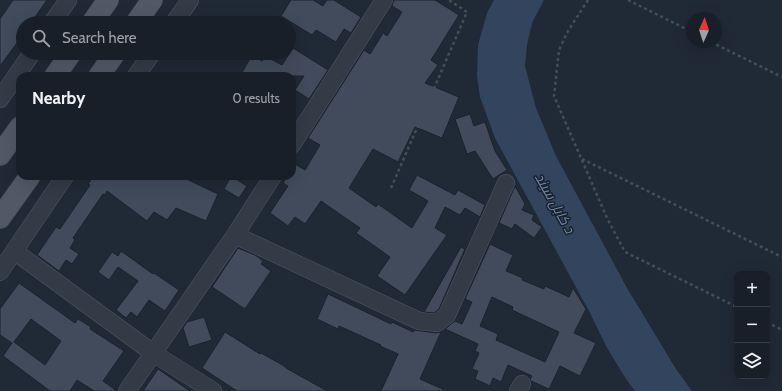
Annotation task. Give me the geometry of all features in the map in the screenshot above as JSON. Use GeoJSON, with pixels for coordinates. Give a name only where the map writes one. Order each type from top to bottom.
{"type":"FeatureCollection","features":[{"type":"Feature","properties":{"kind":"main road"},"geometry":{"type":"LineString","coordinates":[[97,16],[108,0]]}},
{"type":"Feature","properties":{"kind":"main road"},"geometry":{"type":"LineString","coordinates":[[141,16],[152,0]]}},
{"type":"Feature","properties":{"kind":"main road"},"geometry":{"type":"LineString","coordinates":[[58,72],[66,60]]}},
{"type":"Feature","properties":{"kind":"main road"},"geometry":{"type":"LineString","coordinates":[[102,72],[110,60]]}},
{"type":"Feature","properties":{"kind":"main road"},"geometry":{"type":"LineString","coordinates":[[0,155],[16,133]]}},
{"type":"Feature","properties":{"kind":"main road"},"geometry":{"type":"LineString","coordinates":[[0,218],[27,180]]}},
{"type":"Feature","properties":{"kind":"street"},"geometry":{"type":"LineString","coordinates":[[57,16],[68,0]]}},
{"type":"Feature","properties":{"kind":"street"},"geometry":{"type":"LineString","coordinates":[[179,16],[190,0]]}},
{"type":"Feature","properties":{"kind":"street"},"geometry":{"type":"LineString","coordinates":[[296,139],[384,0]]}},
{"type":"Feature","properties":{"kind":"street"},"geometry":{"type":"LineString","coordinates":[[19,72],[27,60]]}},
{"type":"Feature","properties":{"kind":"street"},"geometry":{"type":"LineString","coordinates":[[139,72],[147,60]]}},
{"type":"Feature","properties":{"kind":"street"},"geometry":{"type":"LineString","coordinates":[[0,99],[16,76]]}},
{"type":"Feature","properties":{"kind":"street"},"geometry":{"type":"LineString","coordinates":[[0,272],[62,180]]}},
{"type":"Feature","properties":{"kind":"street"},"geometry":{"type":"LineString","coordinates":[[127,391],[235,235],[270,180]]}},
{"type":"Feature","properties":{"kind":"street"},"geometry":{"type":"LineString","coordinates":[[235,235],[419,321],[437,323],[447,315],[506,182]]}},
{"type":"Feature","properties":{"kind":"street"},"geometry":{"type":"LineString","coordinates":[[14,251],[153,353],[213,391]]}},
{"type":"Feature","properties":{"kind":"path"},"geometry":{"type":"LineString","coordinates":[[391,188],[467,12],[450,0]]}},
{"type":"Feature","properties":{"kind":"path"},"geometry":{"type":"LineString","coordinates":[[588,0],[568,31],[558,50],[554,96],[607,218],[625,252],[734,306]]}},
{"type":"Feature","properties":{"kind":"path"},"geometry":{"type":"LineString","coordinates":[[628,0],[686,29]]}},
{"type":"Feature","properties":{"kind":"path"},"geometry":{"type":"LineString","coordinates":[[722,47],[782,78]]}},
{"type":"Feature","properties":{"kind":"path"},"geometry":{"type":"LineString","coordinates":[[582,159],[782,257]]}},
{"type":"Feature","properties":{"kind":"path"},"geometry":{"type":"LineString","coordinates":[[770,324],[782,330]]}},
{"type":"Feature","properties":{"kind":"water","name":"د کابل سيند"},"geometry":{"type":"Polygon","coordinates":[[[494,0],[544,0],[532,23],[527,45],[525,66],[536,108],[556,156],[627,288],[676,369],[692,391],[635,391],[607,348],[590,313],[495,138],[480,97],[477,76],[478,45],[487,13],[494,0]]]}},
{"type":"Feature","properties":{"kind":"building"},"geometry":{"type":"Polygon","coordinates":[[[13,0],[47,0],[36,16],[16,16],[16,44],[0,66],[0,19],[13,0]]]}},
{"type":"Feature","properties":{"kind":"building"},"geometry":{"type":"Polygon","coordinates":[[[291,0],[313,0],[323,6],[327,0],[334,0],[361,17],[351,33],[344,29],[336,42],[316,30],[312,35],[296,25],[296,16],[281,16],[291,0]]]}},
{"type":"Feature","properties":{"kind":"building"},"geometry":{"type":"Polygon","coordinates":[[[394,0],[435,0],[459,15],[431,60],[438,65],[425,83],[459,97],[442,138],[415,127],[398,162],[373,149],[349,188],[376,207],[378,204],[412,228],[428,201],[409,190],[417,175],[455,195],[458,190],[485,205],[480,217],[465,208],[460,215],[445,207],[435,228],[447,235],[405,295],[377,276],[390,257],[356,233],[360,228],[321,201],[305,224],[295,217],[288,226],[270,213],[288,186],[283,183],[285,180],[296,180],[296,165],[305,170],[320,145],[308,138],[364,50],[370,54],[383,33],[387,36],[402,12],[392,6],[394,0]]]}},
{"type":"Feature","properties":{"kind":"building"},"geometry":{"type":"Polygon","coordinates":[[[296,50],[328,70],[309,99],[296,91],[304,76],[296,76],[296,72],[242,72],[249,60],[273,60],[282,65],[285,60],[296,60],[296,50]]]}},
{"type":"Feature","properties":{"kind":"building"},"geometry":{"type":"Polygon","coordinates":[[[470,114],[474,126],[485,122],[495,151],[507,170],[493,179],[475,151],[467,154],[455,119],[470,114]]]}},
{"type":"Feature","properties":{"kind":"building"},"geometry":{"type":"Polygon","coordinates":[[[91,180],[188,180],[218,194],[206,221],[176,208],[167,220],[154,212],[147,221],[107,191],[105,195],[103,194],[73,238],[75,240],[70,248],[79,254],[72,264],[66,260],[59,271],[37,255],[56,227],[60,229],[90,185],[88,184],[91,180]]]}},
{"type":"Feature","properties":{"kind":"building"},"geometry":{"type":"Polygon","coordinates":[[[229,180],[237,180],[247,186],[239,198],[224,189],[229,180]]]}},
{"type":"Feature","properties":{"kind":"building"},"geometry":{"type":"Polygon","coordinates":[[[515,186],[525,204],[522,210],[534,215],[532,220],[542,227],[534,238],[515,224],[512,229],[499,223],[515,186]]]}},
{"type":"Feature","properties":{"kind":"building"},"geometry":{"type":"Polygon","coordinates":[[[490,244],[513,255],[506,271],[523,278],[522,280],[544,289],[545,286],[569,297],[573,288],[586,309],[574,333],[596,343],[580,376],[560,366],[549,389],[531,381],[530,379],[532,376],[508,365],[501,382],[493,378],[490,386],[475,379],[478,371],[472,369],[479,353],[475,351],[478,344],[445,329],[455,321],[462,324],[472,302],[465,299],[490,244]],[[492,297],[480,326],[498,334],[496,340],[545,362],[559,332],[512,310],[513,307],[492,297]]]}},
{"type":"Feature","properties":{"kind":"building"},"geometry":{"type":"Polygon","coordinates":[[[461,247],[465,249],[439,309],[434,313],[424,312],[461,247]]]}},
{"type":"Feature","properties":{"kind":"building"},"geometry":{"type":"Polygon","coordinates":[[[238,248],[255,255],[263,261],[261,264],[271,271],[245,309],[212,287],[238,248]]]}},
{"type":"Feature","properties":{"kind":"building"},"geometry":{"type":"Polygon","coordinates":[[[121,251],[153,274],[154,273],[179,290],[165,311],[149,300],[137,317],[131,312],[126,318],[116,310],[138,281],[118,267],[109,280],[98,272],[112,252],[118,256],[121,251]]]}},
{"type":"Feature","properties":{"kind":"building"},"geometry":{"type":"Polygon","coordinates":[[[19,283],[75,323],[78,319],[91,327],[90,329],[124,351],[103,381],[117,391],[94,391],[77,380],[70,391],[50,391],[3,356],[12,343],[0,335],[0,309],[19,283]],[[31,319],[14,342],[45,365],[61,341],[31,319]]]}},
{"type":"Feature","properties":{"kind":"building"},"geometry":{"type":"Polygon","coordinates":[[[328,294],[391,324],[392,322],[413,332],[414,330],[436,333],[441,332],[420,379],[447,391],[381,391],[398,354],[339,326],[338,329],[317,319],[328,294]]]}},
{"type":"Feature","properties":{"kind":"building"},"geometry":{"type":"Polygon","coordinates":[[[204,317],[212,340],[189,347],[183,328],[187,322],[204,317]]]}},
{"type":"Feature","properties":{"kind":"building"},"geometry":{"type":"Polygon","coordinates":[[[225,332],[260,354],[261,353],[327,391],[237,391],[202,368],[225,332]]]}},
{"type":"Feature","properties":{"kind":"building"},"geometry":{"type":"Polygon","coordinates":[[[158,369],[190,391],[143,391],[158,369]]]}}]}
